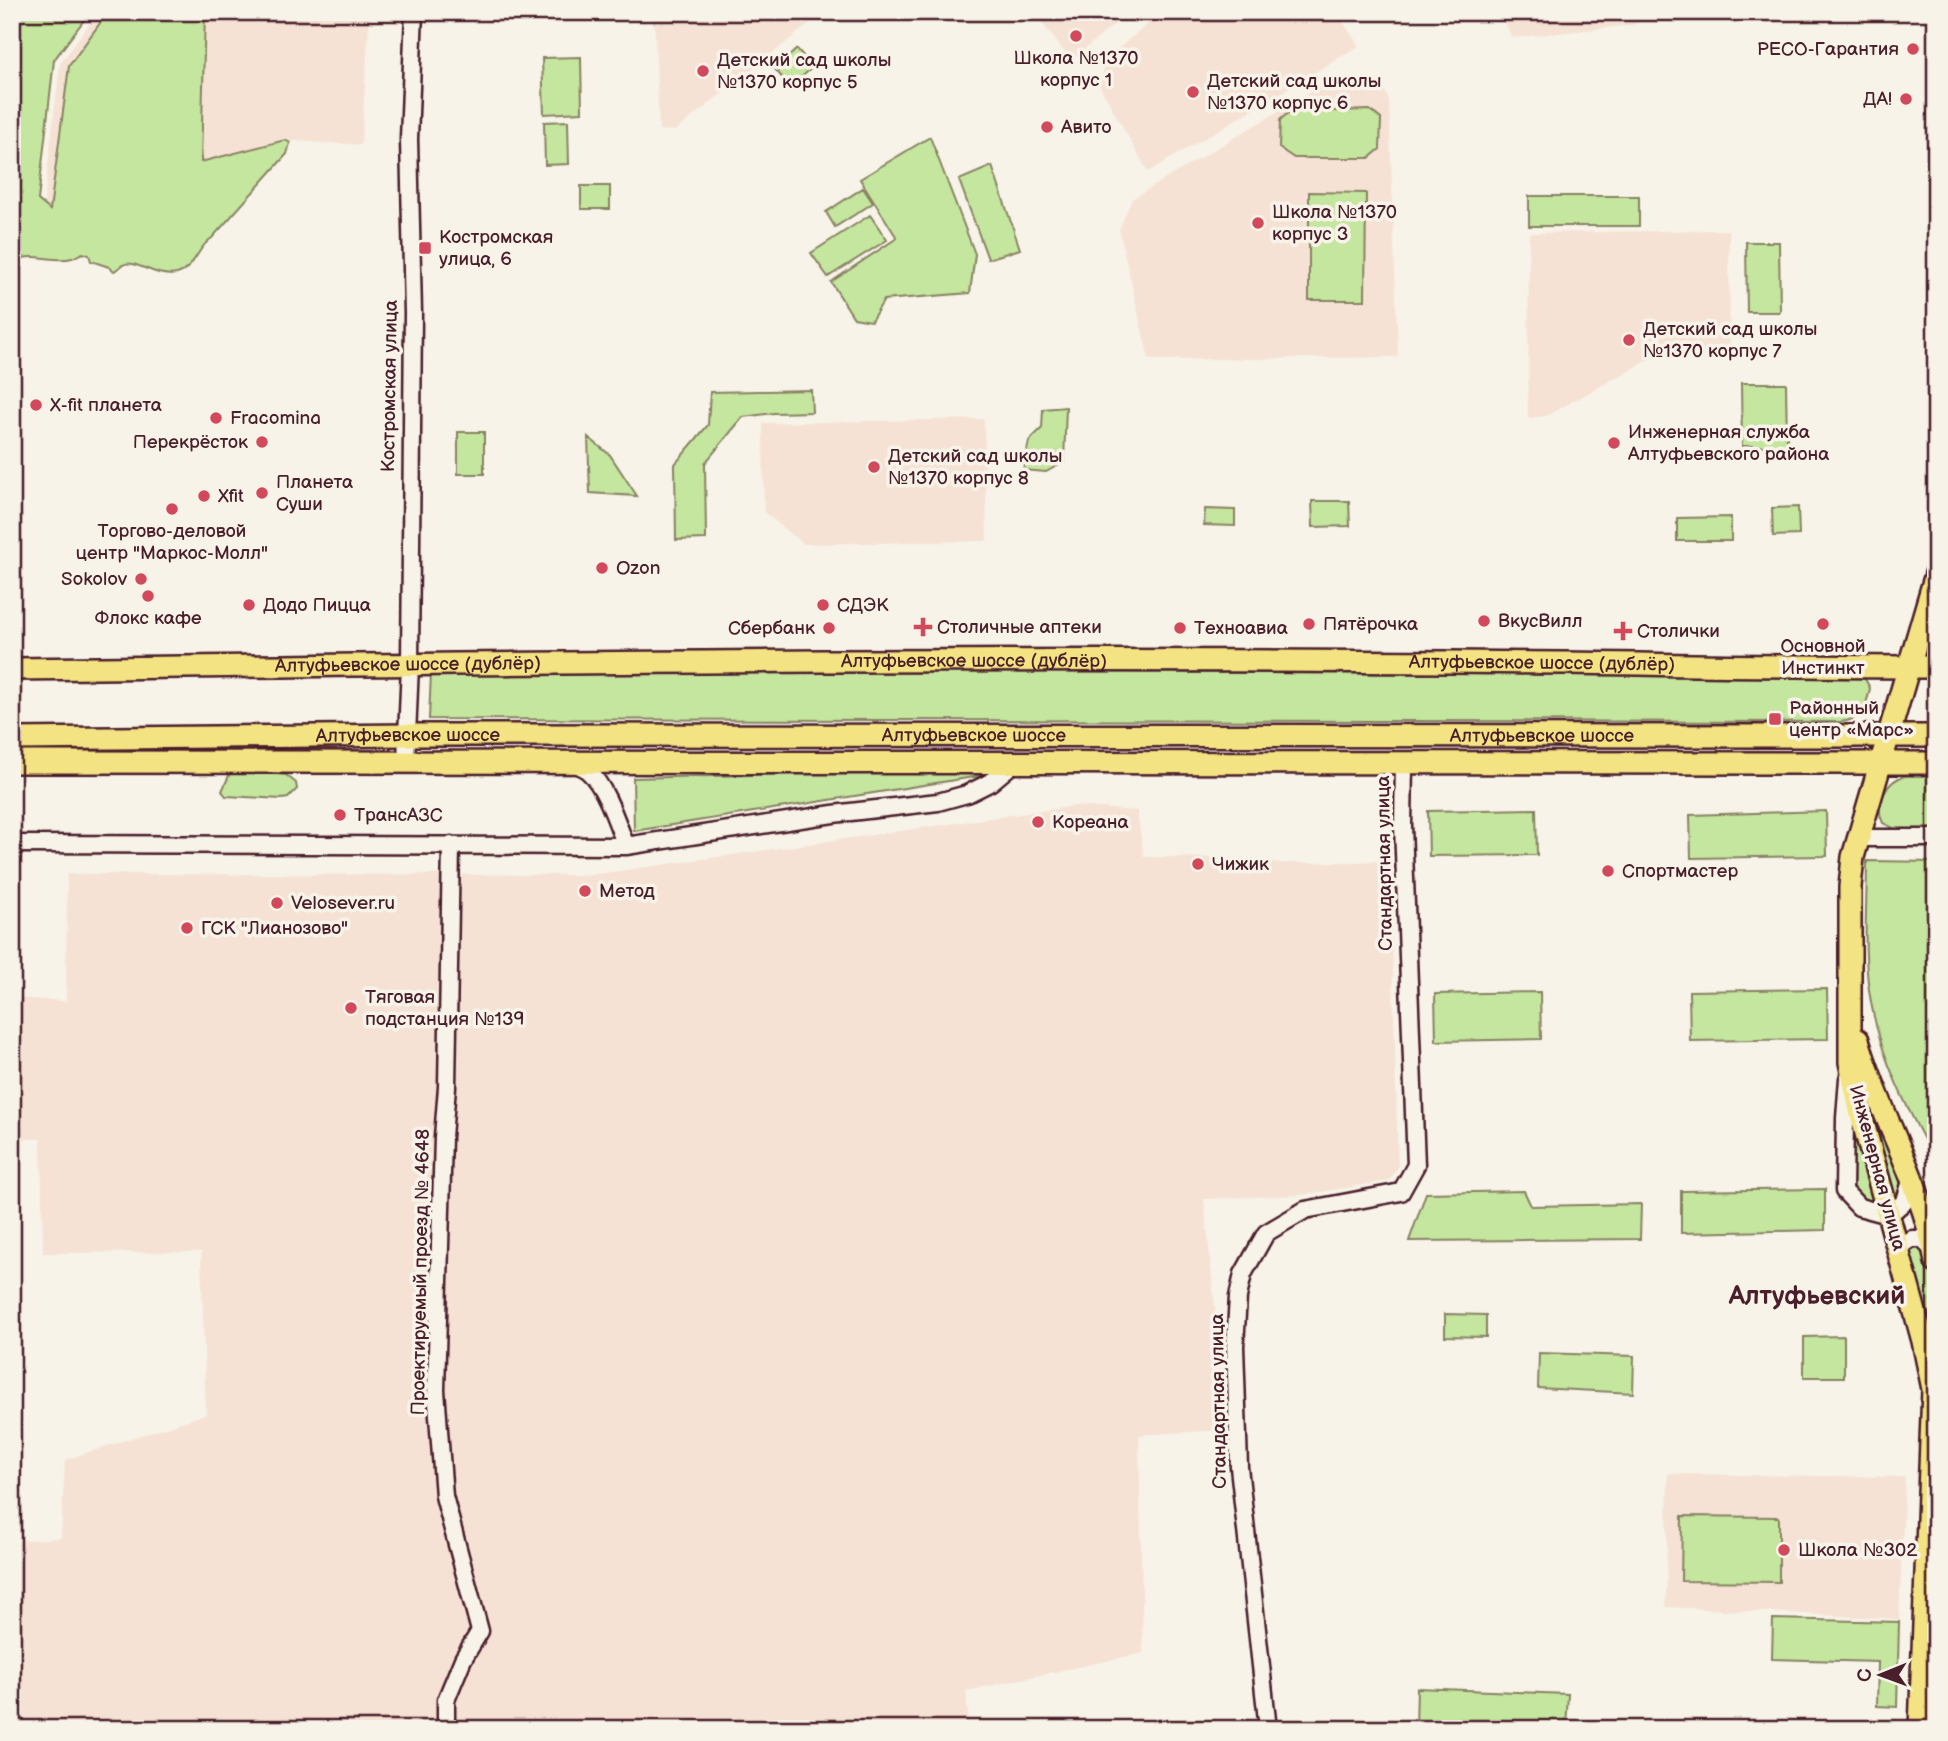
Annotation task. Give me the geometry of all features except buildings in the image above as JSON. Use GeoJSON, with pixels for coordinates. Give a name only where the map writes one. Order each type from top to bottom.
{"type":"FeatureCollection","features":[{"type":"Feature","properties":{"kind":"main road","name":"Инженерная улица"},"geometry":{"type":"LineString","coordinates":[[1920,1729],[1934,1384],[1861,1115],[1850,1062],[1851,870],[1858,838],[1936,574]]}},
{"type":"Feature","properties":{"kind":"main road","name":"Алтуфьевское шоссе (дублёр)"},"geometry":{"type":"LineString","coordinates":[[12,669],[410,664],[1452,662],[1936,667]]}},
{"type":"Feature","properties":{"kind":"main road","name":"Алтуфьевское шоссе"},"geometry":{"type":"LineString","coordinates":[[12,739],[407,735],[1936,736]]}},
{"type":"Feature","properties":{"kind":"main road","name":"Алтуфьевское шоссе"},"geometry":{"type":"LineString","coordinates":[[12,761],[1936,764]]}},
{"type":"Feature","properties":{"kind":"main road","name":"Инженерная улица"},"geometry":{"type":"LineString","coordinates":[[1850,986],[1855,1026],[1867,1069],[1911,1181],[1935,1256]]}},
{"type":"Feature","properties":{"kind":"street","name":"Костромская улица"},"geometry":{"type":"LineString","coordinates":[[406,761],[410,664],[413,313],[409,139],[414,12]]}},
{"type":"Feature","properties":{"kind":"street"},"geometry":{"type":"LineString","coordinates":[[570,762],[587,770],[601,789],[626,846]]}},
{"type":"Feature","properties":{"kind":"street"},"geometry":{"type":"LineString","coordinates":[[12,844],[626,846],[833,814],[938,802],[967,794],[991,782],[1015,762]]}},
{"type":"Feature","properties":{"kind":"street","name":"Стандартная улица"},"geometry":{"type":"LineString","coordinates":[[1268,1729],[1239,1467],[1235,1346],[1238,1297],[1243,1274],[1266,1233],[1304,1210],[1401,1192],[1416,1165],[1403,826],[1404,763]]}},
{"type":"Feature","properties":{"kind":"street"},"geometry":{"type":"LineString","coordinates":[[1858,838],[1936,838]]}},
{"type":"Feature","properties":{"kind":"street","name":"Проектируемый проезд № 4648"},"geometry":{"type":"LineString","coordinates":[[446,1729],[446,1700],[463,1658],[480,1632],[444,1496],[436,1390],[443,1136],[447,1087],[451,845]]}},
{"type":"Feature","properties":{"kind":"street"},"geometry":{"type":"LineString","coordinates":[[1850,1062],[1845,1118],[1844,1191],[1859,1207],[1889,1215],[1905,1201],[1911,1181]]}},
{"type":"Feature","properties":{"kind":"street"},"geometry":{"type":"LineString","coordinates":[[1899,1256],[1903,1244],[1912,1239],[1922,1240],[1935,1256]]}},
{"type":"Feature","properties":{"kind":"shaded area"},"geometry":{"type":"Polygon","coordinates":[[[98,12],[370,12],[361,145],[293,141],[185,264],[38,251],[60,64],[98,12]]]}},
{"type":"Feature","properties":{"kind":"shaded area","name":"Детский сад школы №1370 корпус 5"},"geometry":{"type":"Polygon","coordinates":[[[654,12],[824,12],[675,131],[659,130],[654,12]]]}},
{"type":"Feature","properties":{"kind":"shaded area","name":"Школа №1370 корпус 1"},"geometry":{"type":"Polygon","coordinates":[[[1033,12],[1130,12],[1071,60],[1033,12]]]}},
{"type":"Feature","properties":{"kind":"shaded area","name":"Детский сад школы №1370 корпус 6"},"geometry":{"type":"Polygon","coordinates":[[[1162,12],[1336,12],[1359,46],[1148,172],[1099,85],[1107,58],[1162,12]]]}},
{"type":"Feature","properties":{"kind":"shaded area"},"geometry":{"type":"Polygon","coordinates":[[[1500,12],[1657,12],[1634,25],[1512,38],[1500,12]]]}},
{"type":"Feature","properties":{"kind":"shaded area","name":"Школа №1370 корпус 3"},"geometry":{"type":"Polygon","coordinates":[[[1329,81],[1382,83],[1389,101],[1398,357],[1149,360],[1119,229],[1132,199],[1329,81]]]}},
{"type":"Feature","properties":{"kind":"shaded area","name":"Детский сад школы №1370 корпус 7"},"geometry":{"type":"Polygon","coordinates":[[[1729,230],[1730,356],[1652,358],[1546,416],[1528,418],[1529,233],[1729,230]]]}},
{"type":"Feature","properties":{"kind":"shaded area","name":"Детский сад школы №1370 корпус 8"},"geometry":{"type":"Polygon","coordinates":[[[984,419],[987,541],[804,544],[764,512],[763,423],[984,419]]]}},
{"type":"Feature","properties":{"kind":"shaded area"},"geometry":{"type":"Polygon","coordinates":[[[1076,806],[1137,811],[1144,857],[1245,858],[1245,864],[1390,861],[1398,1167],[1389,1181],[1301,1195],[1204,1199],[1219,1347],[1221,1430],[1139,1435],[1143,1653],[966,1691],[969,1729],[12,1729],[12,1541],[61,1538],[65,1460],[206,1414],[201,1252],[43,1253],[41,1139],[12,1139],[12,998],[66,1001],[67,874],[590,875],[1076,806]]]}},
{"type":"Feature","properties":{"kind":"shaded area","name":"Школа №302"},"geometry":{"type":"Polygon","coordinates":[[[1668,1474],[1905,1477],[1899,1619],[1666,1607],[1668,1474]]]}},
{"type":"Feature","properties":{"kind":"green space"},"geometry":{"type":"Polygon","coordinates":[[[12,12],[90,12],[54,60],[38,200],[50,210],[69,66],[108,12],[205,12],[201,162],[285,140],[290,143],[287,154],[207,242],[188,268],[169,275],[128,264],[114,271],[91,261],[89,255],[83,253],[66,259],[23,258],[19,220],[17,215],[12,215],[12,12]]]}},
{"type":"Feature","properties":{"kind":"green space"},"geometry":{"type":"Polygon","coordinates":[[[797,49],[813,67],[790,87],[775,69],[797,49]]]}},
{"type":"Feature","properties":{"kind":"green space"},"geometry":{"type":"Polygon","coordinates":[[[581,57],[582,112],[544,114],[542,58],[581,57]]]}},
{"type":"Feature","properties":{"kind":"green space"},"geometry":{"type":"Polygon","coordinates":[[[1370,110],[1381,119],[1380,149],[1369,158],[1294,158],[1279,148],[1280,120],[1289,112],[1370,110]]]}},
{"type":"Feature","properties":{"kind":"green space"},"geometry":{"type":"Polygon","coordinates":[[[568,121],[569,164],[545,165],[544,122],[568,121]]]}},
{"type":"Feature","properties":{"kind":"green space"},"geometry":{"type":"Polygon","coordinates":[[[930,137],[975,254],[970,293],[884,300],[871,321],[854,318],[831,282],[897,238],[860,179],[930,137]]]}},
{"type":"Feature","properties":{"kind":"green space"},"geometry":{"type":"Polygon","coordinates":[[[992,166],[1020,249],[988,259],[959,180],[992,166]]]}},
{"type":"Feature","properties":{"kind":"green space"},"geometry":{"type":"Polygon","coordinates":[[[581,186],[610,186],[610,209],[581,209],[581,186]]]}},
{"type":"Feature","properties":{"kind":"green space"},"geometry":{"type":"Polygon","coordinates":[[[863,188],[873,203],[835,227],[826,212],[863,188]]]}},
{"type":"Feature","properties":{"kind":"green space"},"geometry":{"type":"Polygon","coordinates":[[[1309,192],[1366,193],[1365,300],[1309,300],[1309,192]]]}},
{"type":"Feature","properties":{"kind":"green space"},"geometry":{"type":"Polygon","coordinates":[[[1529,196],[1639,196],[1639,226],[1529,226],[1529,196]]]}},
{"type":"Feature","properties":{"kind":"green space"},"geometry":{"type":"Polygon","coordinates":[[[870,215],[887,240],[828,277],[811,253],[870,215]]]}},
{"type":"Feature","properties":{"kind":"green space"},"geometry":{"type":"Polygon","coordinates":[[[1746,242],[1779,242],[1780,312],[1747,312],[1746,242]]]}},
{"type":"Feature","properties":{"kind":"green space"},"geometry":{"type":"Polygon","coordinates":[[[1741,383],[1786,383],[1787,446],[1742,446],[1741,383]]]}},
{"type":"Feature","properties":{"kind":"green space"},"geometry":{"type":"Polygon","coordinates":[[[811,390],[812,412],[743,417],[705,463],[706,539],[676,540],[675,464],[708,425],[710,392],[811,390]]]}},
{"type":"Feature","properties":{"kind":"green space"},"geometry":{"type":"Polygon","coordinates":[[[1066,407],[1064,462],[1046,472],[1023,470],[1029,441],[1042,428],[1043,409],[1066,407]]]}},
{"type":"Feature","properties":{"kind":"green space"},"geometry":{"type":"Polygon","coordinates":[[[458,432],[484,432],[484,474],[458,474],[458,432]]]}},
{"type":"Feature","properties":{"kind":"green space"},"geometry":{"type":"Polygon","coordinates":[[[588,437],[610,455],[637,496],[590,493],[588,437]]]}},
{"type":"Feature","properties":{"kind":"green space"},"geometry":{"type":"Polygon","coordinates":[[[1312,501],[1349,501],[1350,526],[1313,527],[1312,501]]]}},
{"type":"Feature","properties":{"kind":"green space"},"geometry":{"type":"Polygon","coordinates":[[[1798,507],[1799,535],[1773,536],[1772,508],[1798,507]]]}},
{"type":"Feature","properties":{"kind":"green space"},"geometry":{"type":"Polygon","coordinates":[[[1205,509],[1235,510],[1235,526],[1204,525],[1205,509]]]}},
{"type":"Feature","properties":{"kind":"green space"},"geometry":{"type":"Polygon","coordinates":[[[1731,517],[1731,541],[1677,541],[1677,518],[1731,517]]]}},
{"type":"Feature","properties":{"kind":"green space"},"geometry":{"type":"Polygon","coordinates":[[[684,671],[1854,675],[1865,679],[1870,688],[1867,701],[1857,716],[1840,722],[429,719],[431,673],[684,671]]]}},
{"type":"Feature","properties":{"kind":"green space"},"geometry":{"type":"Polygon","coordinates":[[[990,769],[986,775],[634,831],[633,778],[990,769]]]}},
{"type":"Feature","properties":{"kind":"green space"},"geometry":{"type":"Polygon","coordinates":[[[231,771],[286,775],[296,783],[297,789],[288,798],[282,799],[226,796],[222,791],[231,771]]]}},
{"type":"Feature","properties":{"kind":"green space"},"geometry":{"type":"Polygon","coordinates":[[[1936,776],[1936,831],[1899,831],[1883,823],[1880,809],[1887,788],[1898,778],[1936,776]]]}},
{"type":"Feature","properties":{"kind":"green space"},"geometry":{"type":"Polygon","coordinates":[[[1536,809],[1537,855],[1429,856],[1428,811],[1536,809]]]}},
{"type":"Feature","properties":{"kind":"green space"},"geometry":{"type":"Polygon","coordinates":[[[1826,811],[1827,856],[1691,858],[1690,815],[1826,811]]]}},
{"type":"Feature","properties":{"kind":"green space"},"geometry":{"type":"Polygon","coordinates":[[[1867,861],[1936,862],[1936,1162],[1897,1084],[1881,1044],[1876,1023],[1867,967],[1867,861]]]}},
{"type":"Feature","properties":{"kind":"green space"},"geometry":{"type":"Polygon","coordinates":[[[1827,989],[1828,1039],[1690,1041],[1689,991],[1827,989]]]}},
{"type":"Feature","properties":{"kind":"green space"},"geometry":{"type":"Polygon","coordinates":[[[1540,992],[1541,1039],[1436,1041],[1435,994],[1540,992]]]}},
{"type":"Feature","properties":{"kind":"green space"},"geometry":{"type":"Polygon","coordinates":[[[1872,1112],[1901,1177],[1901,1188],[1895,1200],[1869,1114],[1872,1112]]]}},
{"type":"Feature","properties":{"kind":"green space"},"geometry":{"type":"Polygon","coordinates":[[[1853,1123],[1877,1206],[1866,1205],[1855,1191],[1852,1181],[1853,1123]]]}},
{"type":"Feature","properties":{"kind":"green space"},"geometry":{"type":"Polygon","coordinates":[[[1825,1189],[1825,1230],[1681,1233],[1681,1191],[1825,1189]]]}},
{"type":"Feature","properties":{"kind":"green space"},"geometry":{"type":"Polygon","coordinates":[[[1524,1191],[1531,1206],[1641,1204],[1640,1239],[1409,1241],[1426,1193],[1524,1191]]]}},
{"type":"Feature","properties":{"kind":"green space"},"geometry":{"type":"Polygon","coordinates":[[[1919,1246],[1925,1254],[1932,1281],[1933,1355],[1909,1249],[1919,1246]]]}},
{"type":"Feature","properties":{"kind":"green space"},"geometry":{"type":"Polygon","coordinates":[[[1445,1314],[1486,1315],[1486,1337],[1445,1336],[1445,1314]]]}},
{"type":"Feature","properties":{"kind":"green space"},"geometry":{"type":"Polygon","coordinates":[[[1844,1336],[1844,1377],[1804,1377],[1804,1337],[1844,1336]]]}},
{"type":"Feature","properties":{"kind":"green space"},"geometry":{"type":"Polygon","coordinates":[[[1539,1353],[1634,1356],[1633,1393],[1538,1388],[1539,1353]]]}},
{"type":"Feature","properties":{"kind":"green space"},"geometry":{"type":"Polygon","coordinates":[[[1682,1516],[1779,1517],[1779,1582],[1681,1581],[1682,1516]]]}},
{"type":"Feature","properties":{"kind":"green space"},"geometry":{"type":"Polygon","coordinates":[[[1773,1619],[1899,1622],[1897,1707],[1877,1706],[1878,1662],[1772,1659],[1773,1619]]]}},
{"type":"Feature","properties":{"kind":"green space"},"geometry":{"type":"Polygon","coordinates":[[[1417,1688],[1568,1694],[1566,1729],[1416,1729],[1417,1688]]]}},
{"type":"Feature","properties":{"kind":"place","name":"Школа №1370 корпус 1"},"geometry":{"type":"Point","coordinates":[1076,36]}},
{"type":"Feature","properties":{"kind":"place","name":"РЕСО-Гарантия"},"geometry":{"type":"Point","coordinates":[1913,49]}},
{"type":"Feature","properties":{"kind":"place","name":"Детский сад школы №1370 корпус 5"},"geometry":{"type":"Point","coordinates":[703,71]}},
{"type":"Feature","properties":{"kind":"place","name":"Детский сад школы №1370 корпус 6"},"geometry":{"type":"Point","coordinates":[1193,92]}},
{"type":"Feature","properties":{"kind":"place","name":"ДА!"},"geometry":{"type":"Point","coordinates":[1906,99]}},
{"type":"Feature","properties":{"kind":"place","name":"Авито"},"geometry":{"type":"Point","coordinates":[1047,127]}},
{"type":"Feature","properties":{"kind":"place","name":"Школа №1370 корпус 3"},"geometry":{"type":"Point","coordinates":[1258,223]}},
{"type":"Feature","properties":{"kind":"place","name":"Костромская улица, 6"},"geometry":{"type":"Point","coordinates":[425,248]}},
{"type":"Feature","properties":{"kind":"place","name":"Детский сад школы №1370 корпус 7"},"geometry":{"type":"Point","coordinates":[1629,340]}},
{"type":"Feature","properties":{"kind":"place","name":"X-fit планета"},"geometry":{"type":"Point","coordinates":[36,405]}},
{"type":"Feature","properties":{"kind":"place","name":"Fracomina"},"geometry":{"type":"Point","coordinates":[216,418]}},
{"type":"Feature","properties":{"kind":"place","name":"Перекрёсток"},"geometry":{"type":"Point","coordinates":[262,442]}},
{"type":"Feature","properties":{"kind":"place","name":"Инженерная служба Алтуфьевского района"},"geometry":{"type":"Point","coordinates":[1614,443]}},
{"type":"Feature","properties":{"kind":"place","name":"Детский сад школы №1370 корпус 8"},"geometry":{"type":"Point","coordinates":[874,467]}},
{"type":"Feature","properties":{"kind":"place","name":"Планета Суши"},"geometry":{"type":"Point","coordinates":[262,493]}},
{"type":"Feature","properties":{"kind":"place","name":"Xfit"},"geometry":{"type":"Point","coordinates":[204,496]}},
{"type":"Feature","properties":{"kind":"place","name":"Торгово-деловой центр \"Маркос-Молл\""},"geometry":{"type":"Point","coordinates":[172,509]}},
{"type":"Feature","properties":{"kind":"place","name":"Ozon"},"geometry":{"type":"Point","coordinates":[602,568]}},
{"type":"Feature","properties":{"kind":"place","name":"Sokolov"},"geometry":{"type":"Point","coordinates":[141,579]}},
{"type":"Feature","properties":{"kind":"place","name":"Флокс кафе"},"geometry":{"type":"Point","coordinates":[148,596]}},
{"type":"Feature","properties":{"kind":"place","name":"Додо Пицца"},"geometry":{"type":"Point","coordinates":[249,605]}},
{"type":"Feature","properties":{"kind":"place","name":"СДЭК"},"geometry":{"type":"Point","coordinates":[823,605]}},
{"type":"Feature","properties":{"kind":"place","name":"ВкусВилл"},"geometry":{"type":"Point","coordinates":[1484,621]}},
{"type":"Feature","properties":{"kind":"place","name":"Пятёрочка"},"geometry":{"type":"Point","coordinates":[1309,624]}},
{"type":"Feature","properties":{"kind":"place","name":"Основной Инстинкт"},"geometry":{"type":"Point","coordinates":[1823,624]}},
{"type":"Feature","properties":{"kind":"place","name":"Столичные аптеки"},"geometry":{"type":"Point","coordinates":[923,627]}},
{"type":"Feature","properties":{"kind":"place","name":"Сбербанк"},"geometry":{"type":"Point","coordinates":[829,628]}},
{"type":"Feature","properties":{"kind":"place","name":"Техноавиа"},"geometry":{"type":"Point","coordinates":[1180,628]}},
{"type":"Feature","properties":{"kind":"place","name":"Столички"},"geometry":{"type":"Point","coordinates":[1623,631]}},
{"type":"Feature","properties":{"kind":"place","name":"Районный центр «Марс»"},"geometry":{"type":"Point","coordinates":[1775,719]}},
{"type":"Feature","properties":{"kind":"place","name":"ТрансАЗС"},"geometry":{"type":"Point","coordinates":[340,815]}},
{"type":"Feature","properties":{"kind":"place","name":"Кореана"},"geometry":{"type":"Point","coordinates":[1038,822]}},
{"type":"Feature","properties":{"kind":"place","name":"Чижик"},"geometry":{"type":"Point","coordinates":[1198,864]}},
{"type":"Feature","properties":{"kind":"place","name":"Спортмастер"},"geometry":{"type":"Point","coordinates":[1608,871]}},
{"type":"Feature","properties":{"kind":"place","name":"Метод"},"geometry":{"type":"Point","coordinates":[585,891]}},
{"type":"Feature","properties":{"kind":"place","name":"Velosever.ru"},"geometry":{"type":"Point","coordinates":[277,903]}},
{"type":"Feature","properties":{"kind":"place","name":"ГСК \"Лианозово\""},"geometry":{"type":"Point","coordinates":[187,928]}},
{"type":"Feature","properties":{"kind":"place","name":"Тяговая подстанция №139"},"geometry":{"type":"Point","coordinates":[351,1008]}},
{"type":"Feature","properties":{"kind":"place","name":"Школа №302"},"geometry":{"type":"Point","coordinates":[1784,1550]}},
{"type":"Feature","properties":{"kind":"district","name":"Алтуфьевский"},"geometry":{"type":"Point","coordinates":[1817,1296]}}]}
